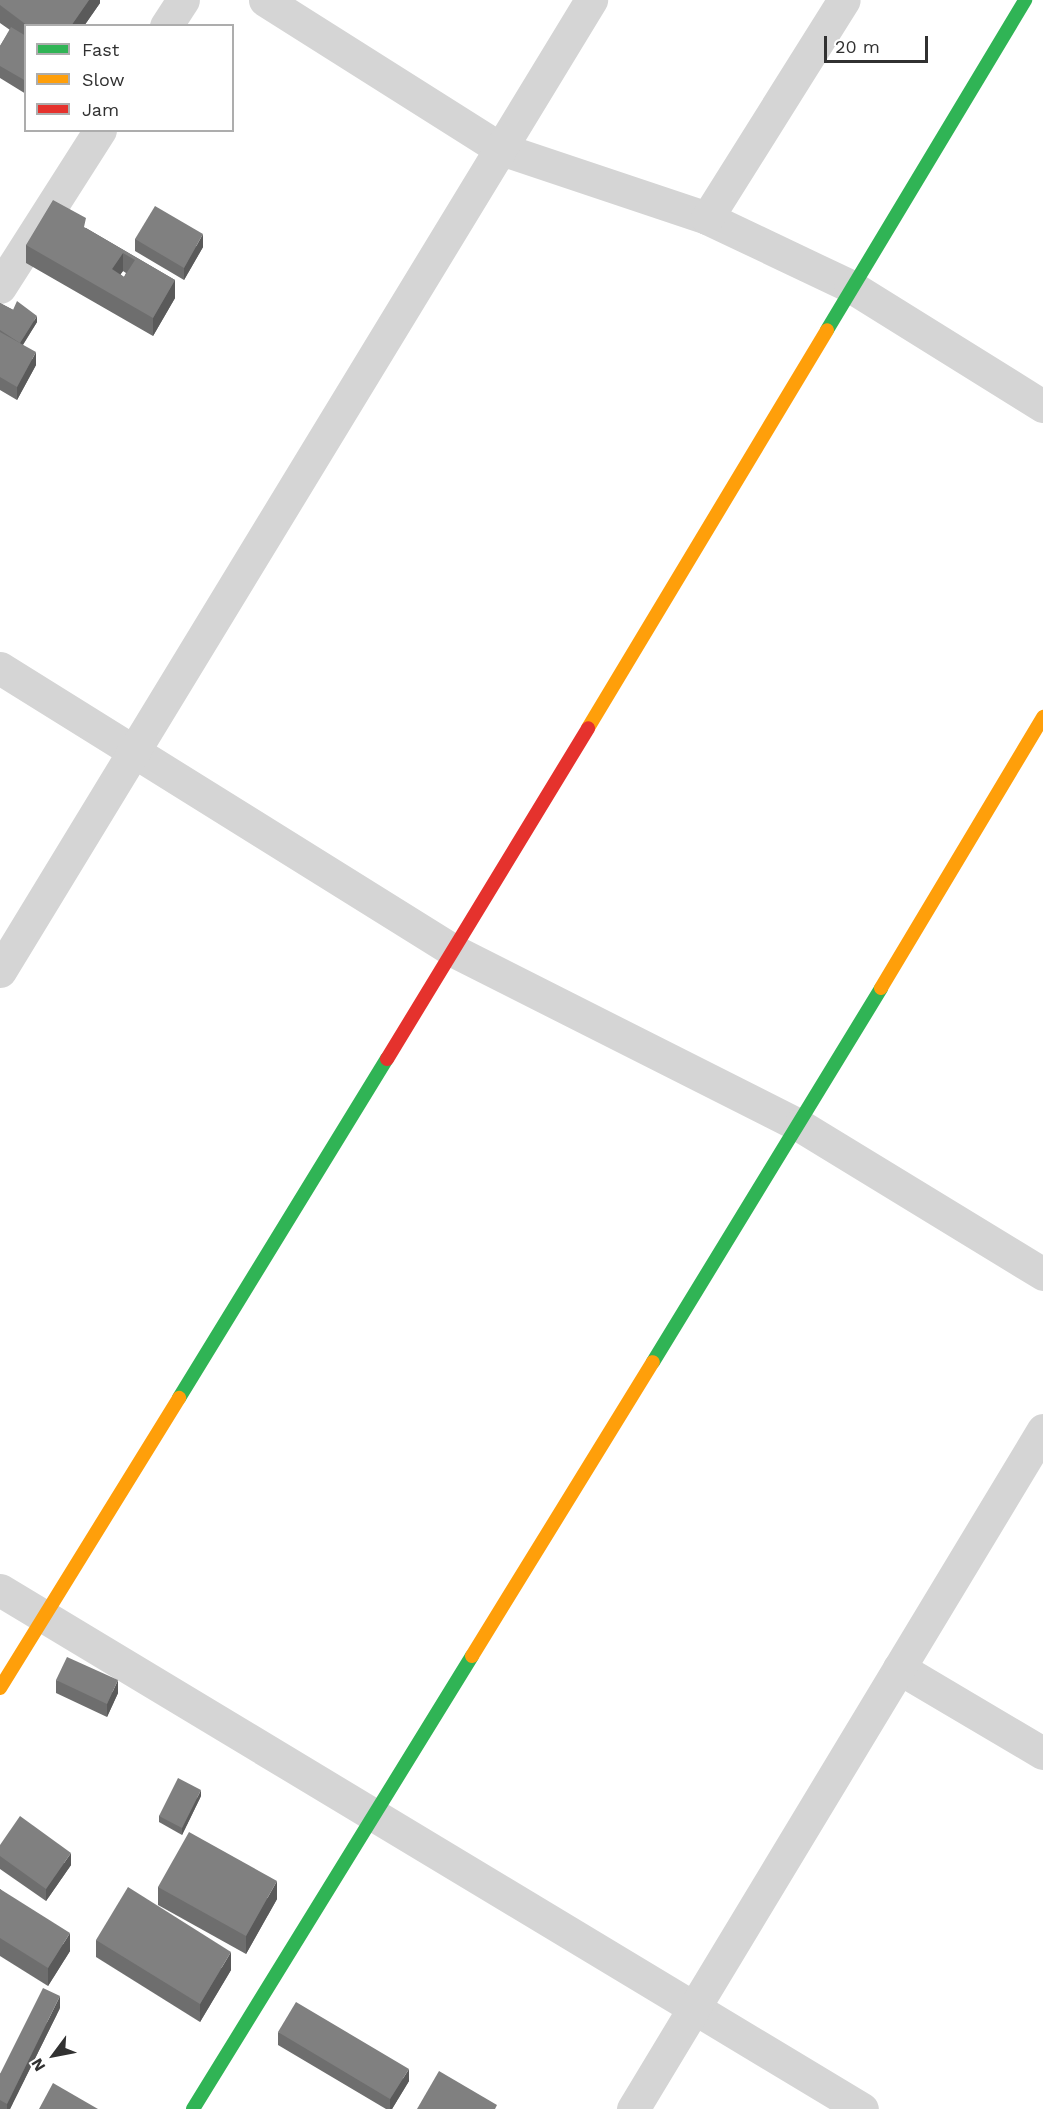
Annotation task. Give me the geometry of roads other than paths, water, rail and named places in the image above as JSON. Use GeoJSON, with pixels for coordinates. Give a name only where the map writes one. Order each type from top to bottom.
{"type":"FeatureCollection","features":[{"type":"Feature","properties":{"kind":"street"},"geometry":{"type":"LineString","coordinates":[[167,24],[183,0]]}},
{"type":"Feature","properties":{"kind":"street"},"geometry":{"type":"LineString","coordinates":[[266,0],[501,150],[707,218],[849,286],[1043,406]]}},
{"type":"Feature","properties":{"kind":"street"},"geometry":{"type":"LineString","coordinates":[[0,971],[129,752],[501,150],[591,0]]}},
{"type":"Feature","properties":{"kind":"street"},"geometry":{"type":"LineString","coordinates":[[707,218],[844,0]]}},
{"type":"Feature","properties":{"kind":"street"},"geometry":{"type":"LineString","coordinates":[[0,1688],[454,951],[849,286],[1025,0]]}},
{"type":"Feature","properties":{"kind":"street"},"geometry":{"type":"LineString","coordinates":[[0,287],[99,132]]}},
{"type":"Feature","properties":{"kind":"street"},"geometry":{"type":"LineString","coordinates":[[0,668],[129,752],[454,951],[799,1125],[1043,1274]]}},
{"type":"Feature","properties":{"kind":"street"},"geometry":{"type":"LineString","coordinates":[[193,2109],[372,1814],[799,1125],[1043,717]]}},
{"type":"Feature","properties":{"kind":"street"},"geometry":{"type":"LineString","coordinates":[[633,2109],[1043,1430]]}},
{"type":"Feature","properties":{"kind":"street"},"geometry":{"type":"LineString","coordinates":[[0,1590],[862,2109]]}},
{"type":"Feature","properties":{"kind":"street"},"geometry":{"type":"LineString","coordinates":[[899,1668],[1043,1753]]}}]}
